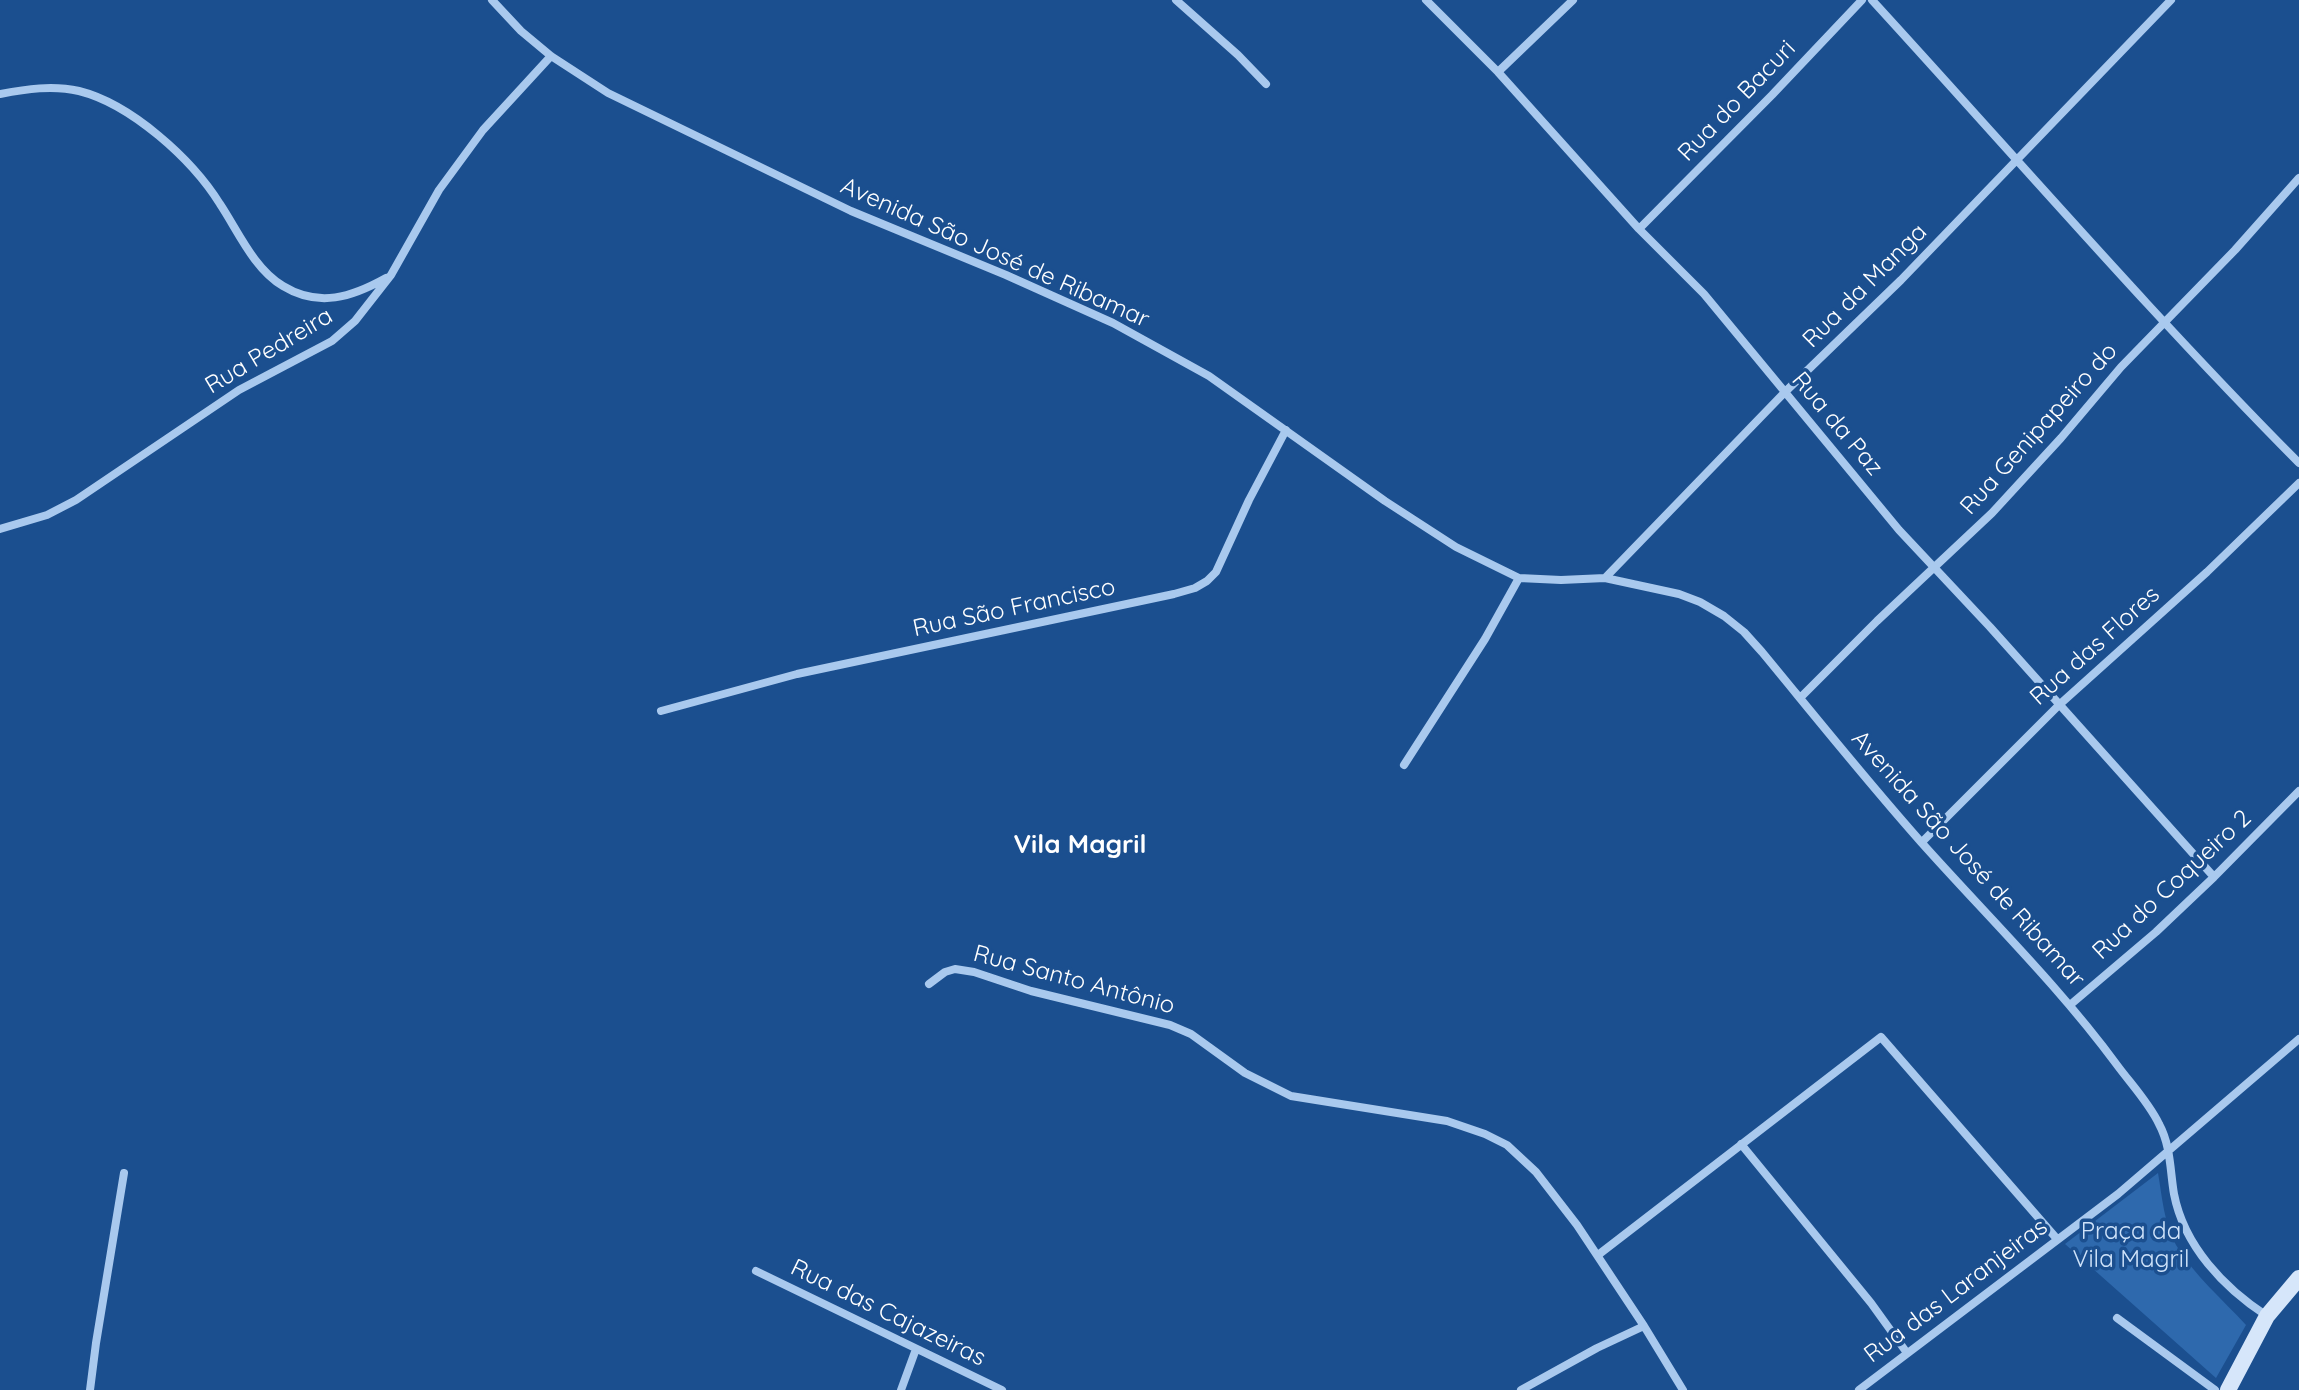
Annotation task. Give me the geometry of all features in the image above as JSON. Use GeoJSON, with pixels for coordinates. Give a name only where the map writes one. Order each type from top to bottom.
{"type":"FeatureCollection","features":[{"type":"Feature","properties":{"kind":"main road"},"geometry":{"type":"LineString","coordinates":[[2228,1390],[2267,1316],[2299,1278]]}},
{"type":"Feature","properties":{"kind":"street","name":"Avenida São José de Ribamar"},"geometry":{"type":"LineString","coordinates":[[492,0],[521,31],[551,56],[608,93],[851,211],[1113,323],[1209,376],[1385,501],[1456,547],[1519,578],[1605,578],[1679,594],[1724,616],[1744,632],[1922,842],[2070,1005],[2158,1121],[2168,1149],[2174,1193],[2185,1228],[2213,1270],[2242,1300],[2267,1316]]}},
{"type":"Feature","properties":{"kind":"street"},"geometry":{"type":"LineString","coordinates":[[1176,0],[1266,84]]}},
{"type":"Feature","properties":{"kind":"street","name":"Rua da Paz"},"geometry":{"type":"LineString","coordinates":[[1426,0],[1498,72],[1639,229],[1704,294],[1899,530],[2214,877]]}},
{"type":"Feature","properties":{"kind":"street"},"geometry":{"type":"LineString","coordinates":[[1498,72],[1573,0]]}},
{"type":"Feature","properties":{"kind":"street","name":"Rua do Bacuri"},"geometry":{"type":"LineString","coordinates":[[1639,229],[1862,0]]}},
{"type":"Feature","properties":{"kind":"street"},"geometry":{"type":"LineString","coordinates":[[1872,0],[2164,322],[2299,463]]}},
{"type":"Feature","properties":{"kind":"street","name":"Rua da Manga"},"geometry":{"type":"LineString","coordinates":[[1605,578],[1785,392],[1901,280],[2171,0]]}},
{"type":"Feature","properties":{"kind":"street","name":"Rua Pedreira"},"geometry":{"type":"LineString","coordinates":[[0,529],[47,515],[76,500],[239,390],[332,341],[355,321],[391,275],[406,244],[483,130],[551,56]]}},
{"type":"Feature","properties":{"kind":"street"},"geometry":{"type":"LineString","coordinates":[[0,94],[22,90],[81,91],[130,115],[180,155],[200,177],[266,272],[281,285],[301,295],[316,299],[338,297],[364,289],[391,275]]}},
{"type":"Feature","properties":{"kind":"street","name":"Rua Genipapeiro do"},"geometry":{"type":"LineString","coordinates":[[1800,698],[1992,513],[2299,178]]}},
{"type":"Feature","properties":{"kind":"street","name":"Rua São Francisco"},"geometry":{"type":"LineString","coordinates":[[661,711],[797,674],[1195,588],[1216,572],[1286,430]]}},
{"type":"Feature","properties":{"kind":"street","name":"Rua das Flores"},"geometry":{"type":"LineString","coordinates":[[1922,842],[2059,705],[2207,572],[2299,483]]}},
{"type":"Feature","properties":{"kind":"street"},"geometry":{"type":"LineString","coordinates":[[1404,765],[1485,639],[1519,578]]}},
{"type":"Feature","properties":{"kind":"street","name":"Rua do Coqueiro 2"},"geometry":{"type":"LineString","coordinates":[[2070,1005],[2156,932],[2299,791]]}},
{"type":"Feature","properties":{"kind":"street","name":"Rua Santo Antônio"},"geometry":{"type":"LineString","coordinates":[[929,984],[955,969],[1149,1019],[1191,1034],[1245,1073],[1291,1096],[1447,1121],[1507,1145],[1536,1172],[1598,1255],[1683,1390]]}},
{"type":"Feature","properties":{"kind":"street"},"geometry":{"type":"LineString","coordinates":[[1598,1255],[1881,1037],[2057,1239]]}},
{"type":"Feature","properties":{"kind":"street","name":"Rua das Laranjeiras"},"geometry":{"type":"LineString","coordinates":[[1859,1390],[2118,1194],[2299,1039]]}},
{"type":"Feature","properties":{"kind":"street"},"geometry":{"type":"LineString","coordinates":[[1741,1144],[1871,1303],[1907,1353]]}},
{"type":"Feature","properties":{"kind":"street"},"geometry":{"type":"LineString","coordinates":[[90,1390],[124,1173]]}},
{"type":"Feature","properties":{"kind":"street","name":"Rua das Cajazeiras"},"geometry":{"type":"LineString","coordinates":[[756,1271],[1002,1390]]}},
{"type":"Feature","properties":{"kind":"street"},"geometry":{"type":"LineString","coordinates":[[2117,1318],[2215,1390]]}},
{"type":"Feature","properties":{"kind":"street"},"geometry":{"type":"LineString","coordinates":[[1521,1390],[1644,1326]]}},
{"type":"Feature","properties":{"kind":"street"},"geometry":{"type":"LineString","coordinates":[[901,1390],[916,1349]]}},
{"type":"Feature","properties":{"kind":"green space","name":"Praça da Vila Magril"},"geometry":{"type":"Polygon","coordinates":[[[2158,1173],[2166,1219],[2176,1245],[2200,1277],[2246,1325],[2216,1378],[2065,1244],[2158,1173]]]}},
{"type":"Feature","properties":{"kind":"district","name":"Vila Magril"},"geometry":{"type":"Point","coordinates":[1080,845]}}]}
